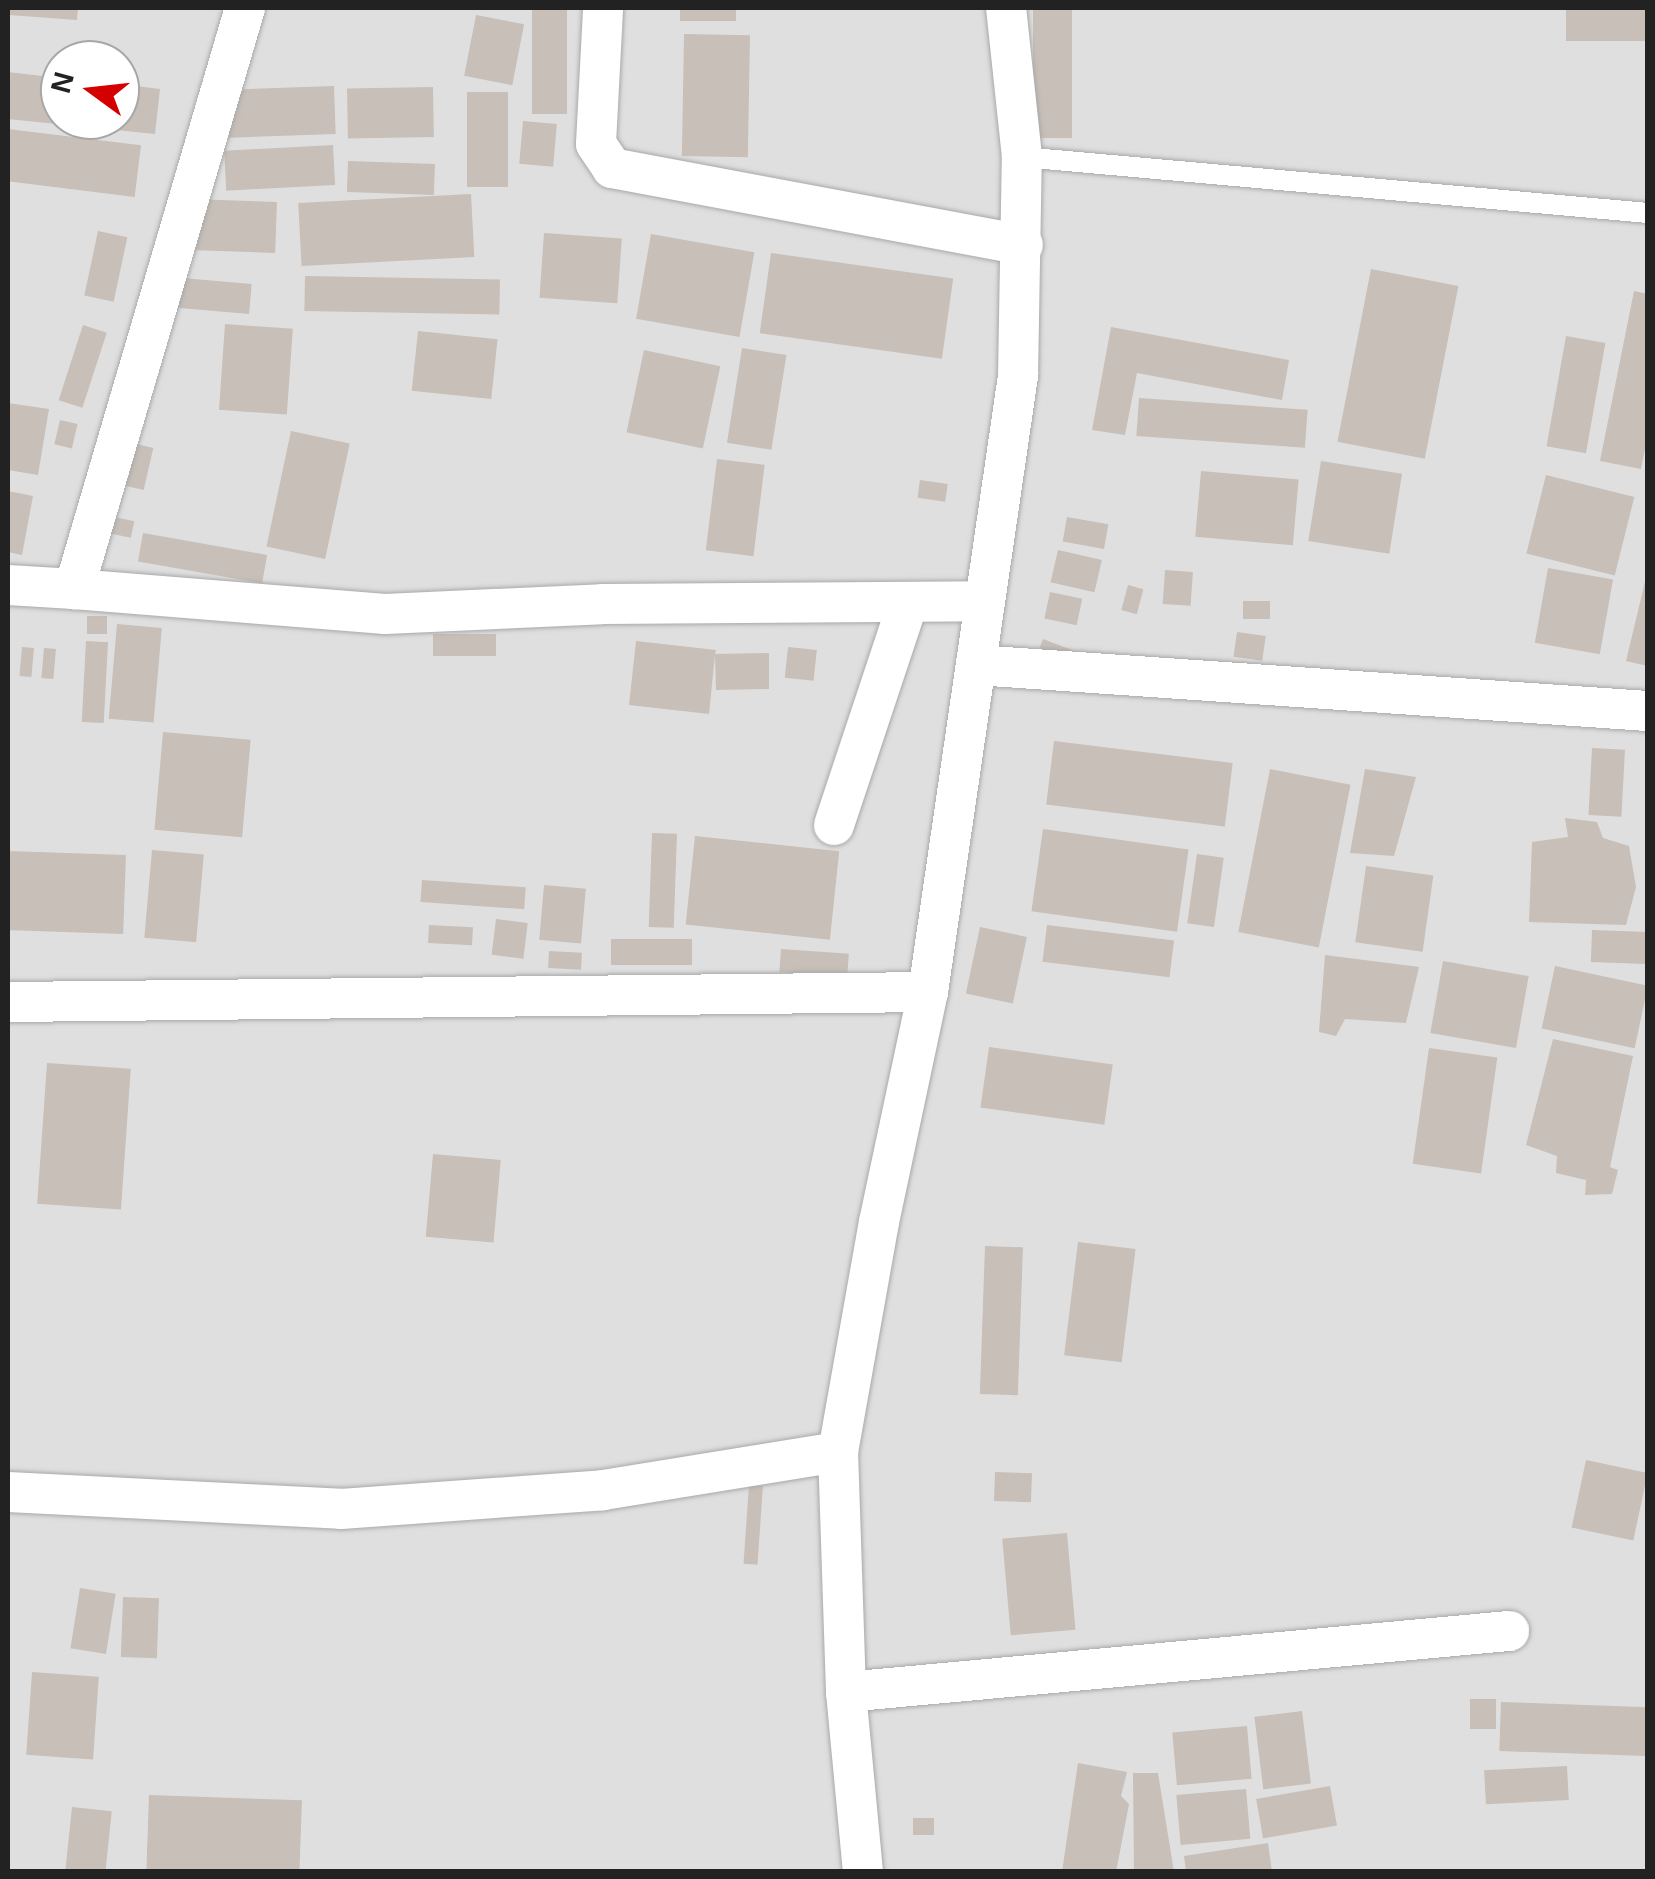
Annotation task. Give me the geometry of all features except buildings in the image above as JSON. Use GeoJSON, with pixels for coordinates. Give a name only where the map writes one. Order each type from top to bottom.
{"type":"FeatureCollection","features":[{"type":"Feature","properties":{"kind":"street"},"geometry":{"type":"LineString","coordinates":[[74,589],[244,8]]}},
{"type":"Feature","properties":{"kind":"street"},"geometry":{"type":"LineString","coordinates":[[863,1872],[846,1692],[838,1452],[879,1222],[928,992],[1018,376],[1022,157],[1006,8]]}},
{"type":"Feature","properties":{"kind":"street"},"geometry":{"type":"LineString","coordinates":[[602,10],[596,144],[612,168],[1022,245]]}},
{"type":"Feature","properties":{"kind":"street"},"geometry":{"type":"LineString","coordinates":[[8,585],[385,614],[602,604],[985,600]]}},
{"type":"Feature","properties":{"kind":"street"},"geometry":{"type":"LineString","coordinates":[[834,825],[908,603]]}},
{"type":"Feature","properties":{"kind":"street"},"geometry":{"type":"LineString","coordinates":[[976,665],[1648,710]]}},
{"type":"Feature","properties":{"kind":"street"},"geometry":{"type":"LineString","coordinates":[[8,1002],[928,992]]}},
{"type":"Feature","properties":{"kind":"street"},"geometry":{"type":"LineString","coordinates":[[8,1492],[341,1509],[604,1490],[838,1452]]}},
{"type":"Feature","properties":{"kind":"street"},"geometry":{"type":"LineString","coordinates":[[846,1692],[1509,1631]]}},
{"type":"Feature","properties":{"kind":"lane"},"geometry":{"type":"LineString","coordinates":[[1022,157],[1648,214]]}},
{"type":"Feature","properties":{"kind":"shaded area"},"geometry":{"type":"Polygon","coordinates":[[[8,8],[1647,8],[1647,1871],[8,1871],[8,8]]]}}]}
